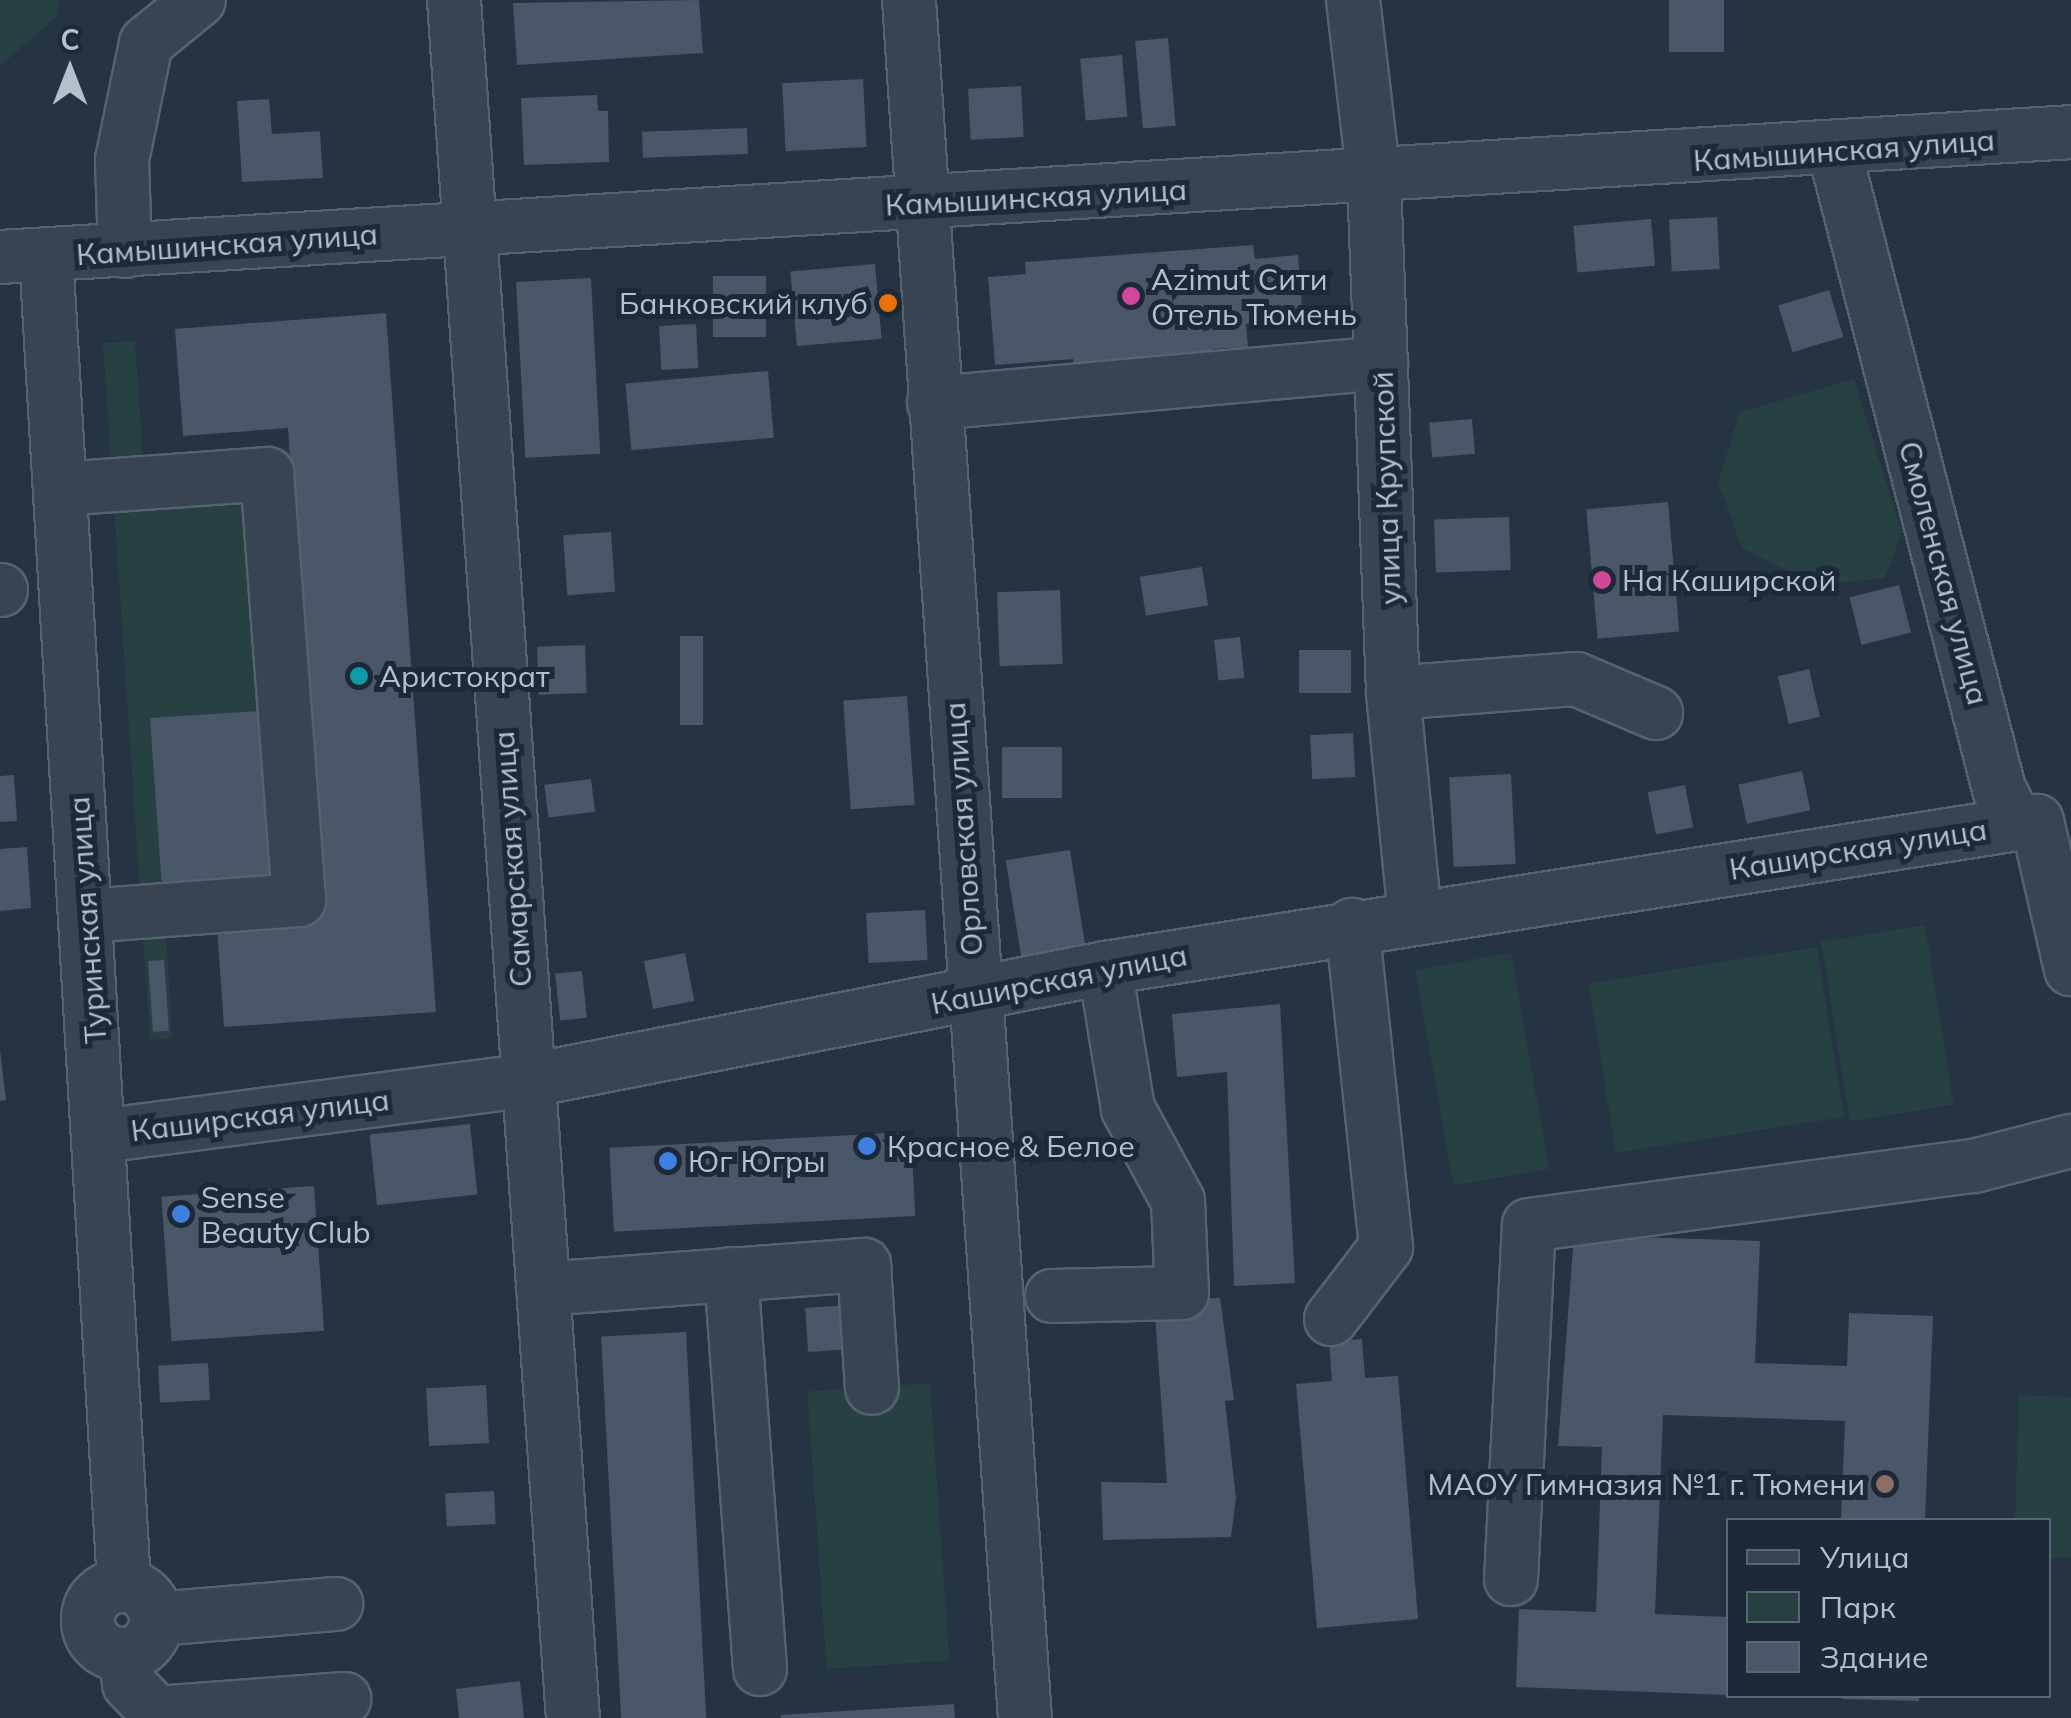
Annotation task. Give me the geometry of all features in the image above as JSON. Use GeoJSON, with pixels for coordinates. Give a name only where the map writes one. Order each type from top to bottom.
{"type":"FeatureCollection","features":[{"type":"Feature","properties":{"kind":"street"},"geometry":{"type":"LineString","coordinates":[[125,251],[122,160],[146,43],[199,0]]}},
{"type":"Feature","properties":{"kind":"street","name":"Самарская улица"},"geometry":{"type":"LineString","coordinates":[[454,0],[572,1718]]}},
{"type":"Feature","properties":{"kind":"street","name":"Орловская улица"},"geometry":{"type":"LineString","coordinates":[[909,0],[1025,1718]]}},
{"type":"Feature","properties":{"kind":"street","name":"улица Крупской"},"geometry":{"type":"LineString","coordinates":[[1352,0],[1374,178],[1394,692],[1415,916]]}},
{"type":"Feature","properties":{"kind":"street","name":"Камышинская улица"},"geometry":{"type":"LineString","coordinates":[[23,256],[1835,153],[2071,132]]}},
{"type":"Feature","properties":{"kind":"street","name":"Смоленская улица"},"geometry":{"type":"LineString","coordinates":[[1835,153],[1999,788],[2018,824],[2037,821],[2071,969]]}},
{"type":"Feature","properties":{"kind":"street","name":"Туринская улица"},"geometry":{"type":"LineString","coordinates":[[23,256],[60,490],[100,1136],[136,1620],[128,1684],[157,1714],[344,1699]]}},
{"type":"Feature","properties":{"kind":"street"},"geometry":{"type":"LineString","coordinates":[[934,403],[1381,363]]}},
{"type":"Feature","properties":{"kind":"street"},"geometry":{"type":"LineString","coordinates":[[60,490],[267,474],[299,900],[87,916]]}},
{"type":"Feature","properties":{"kind":"street"},"geometry":{"type":"LineString","coordinates":[[1394,692],[1576,679],[1656,714]]}},
{"type":"Feature","properties":{"kind":"street","name":"Каширская улица"},"geometry":{"type":"LineString","coordinates":[[100,1136],[526,1081],[1105,968],[1415,916],[2018,824]]}},
{"type":"Feature","properties":{"kind":"street"},"geometry":{"type":"LineString","coordinates":[[1331,1319],[1386,1246],[1352,926]]}},
{"type":"Feature","properties":{"kind":"street"},"geometry":{"type":"LineString","coordinates":[[1052,1296],[1182,1292],[1178,1200],[1128,1109],[1105,968]]}},
{"type":"Feature","properties":{"kind":"street"},"geometry":{"type":"LineString","coordinates":[[1511,1579],[1528,1225],[1974,1166],[2071,1141]]}},
{"type":"Feature","properties":{"kind":"street"},"geometry":{"type":"LineString","coordinates":[[543,1289],[864,1266],[872,1388]]}},
{"type":"Feature","properties":{"kind":"street"},"geometry":{"type":"LineString","coordinates":[[731,1274],[760,1669]]}},
{"type":"Feature","properties":{"kind":"street"},"geometry":{"type":"LineString","coordinates":[[136,1620],[336,1604]]}},
{"type":"Feature","properties":{"kind":"green space"},"geometry":{"type":"Polygon","coordinates":[[[0,0],[59,0],[57,16],[0,66],[0,0]]]}},
{"type":"Feature","properties":{"kind":"green space"},"geometry":{"type":"Polygon","coordinates":[[[135,341],[143,457],[290,447],[322,920],[166,931],[172,1038],[150,1040],[103,343],[135,341]]]}},
{"type":"Feature","properties":{"kind":"green space"},"geometry":{"type":"Polygon","coordinates":[[[1854,379],[1902,533],[1885,578],[1817,585],[1742,548],[1718,482],[1740,412],[1854,379]]]}},
{"type":"Feature","properties":{"kind":"green space"},"geometry":{"type":"Polygon","coordinates":[[[1925,925],[1953,1105],[1850,1121],[1821,941],[1925,925]]]}},
{"type":"Feature","properties":{"kind":"green space"},"geometry":{"type":"Polygon","coordinates":[[[1817,947],[1844,1117],[1616,1153],[1589,983],[1817,947]]]}},
{"type":"Feature","properties":{"kind":"green space"},"geometry":{"type":"Polygon","coordinates":[[[1511,953],[1549,1169],[1454,1186],[1415,970],[1511,953]]]}},
{"type":"Feature","properties":{"kind":"green space"},"geometry":{"type":"Polygon","coordinates":[[[930,1383],[949,1660],[827,1669],[807,1392],[930,1383]]]}},
{"type":"Feature","properties":{"kind":"green space"},"geometry":{"type":"Polygon","coordinates":[[[2019,1395],[2071,1397],[2071,1558],[2051,1558],[2051,1518],[2015,1518],[2019,1395]]]}},
{"type":"Feature","properties":{"kind":"building"},"geometry":{"type":"Polygon","coordinates":[[[699,0],[703,53],[517,65],[513,3],[699,0]]]}},
{"type":"Feature","properties":{"kind":"building"},"geometry":{"type":"Polygon","coordinates":[[[1669,0],[1724,0],[1724,52],[1669,52],[1669,0]]]}},
{"type":"Feature","properties":{"kind":"building"},"geometry":{"type":"Polygon","coordinates":[[[1168,38],[1176,126],[1143,129],[1135,41],[1168,38]]]}},
{"type":"Feature","properties":{"kind":"building"},"geometry":{"type":"Polygon","coordinates":[[[1122,55],[1127,117],[1086,120],[1080,59],[1122,55]]]}},
{"type":"Feature","properties":{"kind":"building"},"geometry":{"type":"Polygon","coordinates":[[[863,79],[867,147],[786,151],[782,83],[863,79]]]}},
{"type":"Feature","properties":{"kind":"building"},"geometry":{"type":"Polygon","coordinates":[[[1021,86],[1024,137],[971,140],[968,89],[1021,86]]]}},
{"type":"Feature","properties":{"kind":"building"},"geometry":{"type":"Polygon","coordinates":[[[597,95],[598,111],[608,111],[609,162],[524,165],[521,98],[597,95]]]}},
{"type":"Feature","properties":{"kind":"building"},"geometry":{"type":"Polygon","coordinates":[[[269,99],[272,134],[320,131],[323,178],[242,182],[237,101],[269,99]]]}},
{"type":"Feature","properties":{"kind":"building"},"geometry":{"type":"Polygon","coordinates":[[[747,128],[748,154],[643,158],[642,132],[747,128]]]}},
{"type":"Feature","properties":{"kind":"building"},"geometry":{"type":"Polygon","coordinates":[[[1717,217],[1720,269],[1672,271],[1669,220],[1717,217]]]}},
{"type":"Feature","properties":{"kind":"building"},"geometry":{"type":"Polygon","coordinates":[[[1651,219],[1655,266],[1577,273],[1573,226],[1651,219]]]}},
{"type":"Feature","properties":{"kind":"building"},"geometry":{"type":"Polygon","coordinates":[[[1253,245],[1255,259],[1298,255],[1303,319],[1246,324],[1248,347],[1213,349],[1213,360],[1074,371],[1073,359],[995,365],[988,277],[1026,274],[1025,262],[1253,245]]]}},
{"type":"Feature","properties":{"kind":"building"},"geometry":{"type":"Polygon","coordinates":[[[875,264],[882,339],[797,346],[790,271],[875,264]]]}},
{"type":"Feature","properties":{"kind":"building"},"geometry":{"type":"Polygon","coordinates":[[[713,276],[766,276],[766,337],[713,337],[713,276]]]}},
{"type":"Feature","properties":{"kind":"building"},"geometry":{"type":"Polygon","coordinates":[[[591,278],[600,454],[525,458],[516,282],[591,278]]]}},
{"type":"Feature","properties":{"kind":"building"},"geometry":{"type":"Polygon","coordinates":[[[1829,290],[1843,337],[1793,352],[1778,305],[1829,290]]]}},
{"type":"Feature","properties":{"kind":"building","name":"Аристократ"},"geometry":{"type":"Polygon","coordinates":[[[386,313],[436,1012],[224,1027],[217,928],[165,931],[150,718],[308,708],[288,428],[183,436],[175,329],[386,313]]]}},
{"type":"Feature","properties":{"kind":"building"},"geometry":{"type":"Polygon","coordinates":[[[696,324],[698,368],[661,370],[659,326],[696,324]]]}},
{"type":"Feature","properties":{"kind":"building"},"geometry":{"type":"Polygon","coordinates":[[[768,371],[774,438],[631,450],[626,383],[768,371]]]}},
{"type":"Feature","properties":{"kind":"building"},"geometry":{"type":"Polygon","coordinates":[[[1472,419],[1475,454],[1432,458],[1429,423],[1472,419]]]}},
{"type":"Feature","properties":{"kind":"building"},"geometry":{"type":"Polygon","coordinates":[[[1668,502],[1679,632],[1598,639],[1586,509],[1668,502]]]}},
{"type":"Feature","properties":{"kind":"building"},"geometry":{"type":"Polygon","coordinates":[[[1509,517],[1511,570],[1436,573],[1434,520],[1509,517]]]}},
{"type":"Feature","properties":{"kind":"building"},"geometry":{"type":"Polygon","coordinates":[[[611,532],[615,592],[567,595],[563,535],[611,532]]]}},
{"type":"Feature","properties":{"kind":"building"},"geometry":{"type":"Polygon","coordinates":[[[1202,567],[1208,606],[1146,615],[1140,577],[1202,567]]]}},
{"type":"Feature","properties":{"kind":"building"},"geometry":{"type":"Polygon","coordinates":[[[1899,585],[1911,633],[1861,645],[1850,597],[1899,585]]]}},
{"type":"Feature","properties":{"kind":"building"},"geometry":{"type":"Polygon","coordinates":[[[1060,590],[1063,664],[1000,666],[997,592],[1060,590]]]}},
{"type":"Feature","properties":{"kind":"building"},"geometry":{"type":"Polygon","coordinates":[[[680,636],[703,636],[703,725],[680,725],[680,636]]]}},
{"type":"Feature","properties":{"kind":"building"},"geometry":{"type":"Polygon","coordinates":[[[1240,637],[1244,678],[1218,680],[1214,640],[1240,637]]]}},
{"type":"Feature","properties":{"kind":"building"},"geometry":{"type":"Polygon","coordinates":[[[585,645],[587,693],[539,695],[537,647],[585,645]]]}},
{"type":"Feature","properties":{"kind":"building"},"geometry":{"type":"Polygon","coordinates":[[[1299,650],[1351,650],[1351,693],[1299,693],[1299,650]]]}},
{"type":"Feature","properties":{"kind":"building"},"geometry":{"type":"Polygon","coordinates":[[[1809,669],[1820,717],[1789,724],[1778,676],[1809,669]]]}},
{"type":"Feature","properties":{"kind":"building"},"geometry":{"type":"Polygon","coordinates":[[[907,696],[915,805],[851,809],[843,700],[907,696]]]}},
{"type":"Feature","properties":{"kind":"building"},"geometry":{"type":"Polygon","coordinates":[[[1353,733],[1355,777],[1312,779],[1310,735],[1353,733]]]}},
{"type":"Feature","properties":{"kind":"building"},"geometry":{"type":"Polygon","coordinates":[[[1002,747],[1062,747],[1062,798],[1002,798],[1002,747]]]}},
{"type":"Feature","properties":{"kind":"building"},"geometry":{"type":"Polygon","coordinates":[[[1802,771],[1810,810],[1747,824],[1738,785],[1802,771]]]}},
{"type":"Feature","properties":{"kind":"building"},"geometry":{"type":"Polygon","coordinates":[[[1511,774],[1516,864],[1454,867],[1449,777],[1511,774]]]}},
{"type":"Feature","properties":{"kind":"building"},"geometry":{"type":"Polygon","coordinates":[[[14,775],[17,821],[0,822],[0,776],[14,775]]]}},
{"type":"Feature","properties":{"kind":"building"},"geometry":{"type":"Polygon","coordinates":[[[591,779],[595,812],[548,817],[544,785],[591,779]]]}},
{"type":"Feature","properties":{"kind":"building"},"geometry":{"type":"Polygon","coordinates":[[[1685,785],[1693,827],[1656,834],[1648,792],[1685,785]]]}},
{"type":"Feature","properties":{"kind":"building"},"geometry":{"type":"Polygon","coordinates":[[[27,847],[31,908],[0,911],[0,849],[27,847]]]}},
{"type":"Feature","properties":{"kind":"building"},"geometry":{"type":"Polygon","coordinates":[[[1070,850],[1085,947],[1021,957],[1006,860],[1070,850]]]}},
{"type":"Feature","properties":{"kind":"building"},"geometry":{"type":"Polygon","coordinates":[[[925,910],[928,960],[869,963],[866,913],[925,910]]]}},
{"type":"Feature","properties":{"kind":"building"},"geometry":{"type":"Polygon","coordinates":[[[685,953],[694,1001],[653,1009],[644,961],[685,953]]]}},
{"type":"Feature","properties":{"kind":"building"},"geometry":{"type":"Polygon","coordinates":[[[164,960],[169,1031],[153,1032],[148,961],[164,960]]]}},
{"type":"Feature","properties":{"kind":"building"},"geometry":{"type":"Polygon","coordinates":[[[582,971],[587,1018],[560,1021],[555,974],[582,971]]]}},
{"type":"Feature","properties":{"kind":"building"},"geometry":{"type":"Polygon","coordinates":[[[1280,1004],[1295,1283],[1234,1286],[1227,1072],[1177,1077],[1172,1014],[1280,1004]]]}},
{"type":"Feature","properties":{"kind":"building"},"geometry":{"type":"Polygon","coordinates":[[[0,1050],[6,1100],[0,1101],[0,1050]]]}},
{"type":"Feature","properties":{"kind":"building"},"geometry":{"type":"Polygon","coordinates":[[[470,1124],[477,1195],[377,1205],[370,1135],[470,1124]]]}},
{"type":"Feature","properties":{"kind":"building"},"geometry":{"type":"Polygon","coordinates":[[[911,1132],[915,1216],[614,1232],[609,1148],[911,1132]]]}},
{"type":"Feature","properties":{"kind":"building"},"geometry":{"type":"Polygon","coordinates":[[[314,1186],[324,1331],[171,1341],[161,1197],[314,1186]]]}},
{"type":"Feature","properties":{"kind":"building","name":"МАОУ Гимназия №1 г. Тюмени"},"geometry":{"type":"Polygon","coordinates":[[[1574,1235],[1760,1241],[1755,1363],[1847,1366],[1849,1313],[1933,1316],[1925,1518],[1841,1518],[1845,1421],[1663,1415],[1655,1614],[1726,1617],[1726,1695],[1516,1687],[1519,1609],[1596,1612],[1602,1447],[1558,1446],[1574,1235]]]}},
{"type":"Feature","properties":{"kind":"building"},"geometry":{"type":"Polygon","coordinates":[[[1220,1298],[1234,1400],[1225,1401],[1236,1498],[1231,1537],[1103,1540],[1101,1482],[1167,1483],[1154,1301],[1220,1298]]]}},
{"type":"Feature","properties":{"kind":"building"},"geometry":{"type":"Polygon","coordinates":[[[849,1305],[852,1349],[808,1352],[805,1308],[849,1305]]]}},
{"type":"Feature","properties":{"kind":"building"},"geometry":{"type":"Polygon","coordinates":[[[686,1332],[706,1718],[621,1718],[601,1336],[686,1332]]]}},
{"type":"Feature","properties":{"kind":"building"},"geometry":{"type":"Polygon","coordinates":[[[1362,1339],[1365,1378],[1398,1376],[1418,1619],[1317,1628],[1296,1384],[1332,1381],[1329,1342],[1362,1339]]]}},
{"type":"Feature","properties":{"kind":"building"},"geometry":{"type":"Polygon","coordinates":[[[208,1363],[210,1400],[160,1403],[158,1366],[208,1363]]]}},
{"type":"Feature","properties":{"kind":"building"},"geometry":{"type":"Polygon","coordinates":[[[486,1385],[489,1443],[429,1446],[426,1388],[486,1385]]]}},
{"type":"Feature","properties":{"kind":"building"},"geometry":{"type":"Polygon","coordinates":[[[494,1491],[496,1524],[447,1527],[445,1494],[494,1491]]]}},
{"type":"Feature","properties":{"kind":"building"},"geometry":{"type":"Polygon","coordinates":[[[520,1681],[524,1718],[459,1718],[456,1689],[520,1681]]]}},
{"type":"Feature","properties":{"kind":"building"},"geometry":{"type":"Polygon","coordinates":[[[1919,1698],[1919,1701],[1842,1699],[1919,1698]]]}},
{"type":"Feature","properties":{"kind":"building"},"geometry":{"type":"Polygon","coordinates":[[[954,1704],[955,1718],[781,1718],[781,1715],[954,1704]]]}},
{"type":"Feature","properties":{"kind":"place","name":"Azimut Сити Отель Тюмень"},"geometry":{"type":"Point","coordinates":[1131,296]}},
{"type":"Feature","properties":{"kind":"place","name":"Банковский клуб"},"geometry":{"type":"Point","coordinates":[888,303]}},
{"type":"Feature","properties":{"kind":"place","name":"На Каширской"},"geometry":{"type":"Point","coordinates":[1602,580]}},
{"type":"Feature","properties":{"kind":"place","name":"Аристократ"},"geometry":{"type":"Point","coordinates":[359,676]}},
{"type":"Feature","properties":{"kind":"place","name":"Красное & Белое"},"geometry":{"type":"Point","coordinates":[867,1146]}},
{"type":"Feature","properties":{"kind":"place","name":"Юг Югры"},"geometry":{"type":"Point","coordinates":[668,1161]}},
{"type":"Feature","properties":{"kind":"place","name":"Sense Beauty Club"},"geometry":{"type":"Point","coordinates":[181,1214]}},
{"type":"Feature","properties":{"kind":"place","name":"МАОУ Гимназия №1 г. Тюмени"},"geometry":{"type":"Point","coordinates":[1885,1484]}}]}
